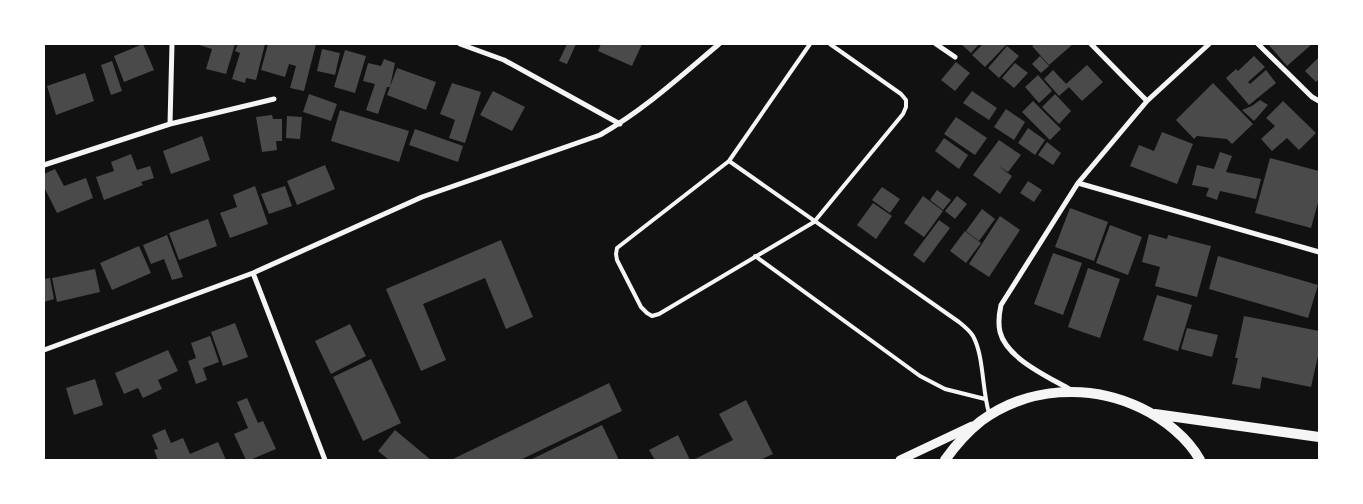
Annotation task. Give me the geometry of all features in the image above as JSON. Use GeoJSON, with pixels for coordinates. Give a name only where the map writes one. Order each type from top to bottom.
{"type":"FeatureCollection","features":[{"type":"Feature","properties":{"kind":"main road"},"geometry":{"type":"LineString","coordinates":[[945,460],[959,442],[980,422],[990,416],[1016,402],[1044,394],[1073,391],[1101,394],[1128,402],[1154,414],[1178,433],[1200,460]]}},
{"type":"Feature","properties":{"kind":"main road"},"geometry":{"type":"LineString","coordinates":[[1154,414],[1319,437]]}},
{"type":"Feature","properties":{"kind":"street"},"geometry":{"type":"LineString","coordinates":[[170,124],[172,44]]}},
{"type":"Feature","properties":{"kind":"street"},"geometry":{"type":"LineString","coordinates":[[460,44],[504,60],[620,124]]}},
{"type":"Feature","properties":{"kind":"street"},"geometry":{"type":"LineString","coordinates":[[44,350],[253,272],[422,197],[600,135],[620,124],[719,44]]}},
{"type":"Feature","properties":{"kind":"street"},"geometry":{"type":"LineString","coordinates":[[936,44],[955,57]]}},
{"type":"Feature","properties":{"kind":"street"},"geometry":{"type":"LineString","coordinates":[[1091,44],[1148,101]]}},
{"type":"Feature","properties":{"kind":"street"},"geometry":{"type":"LineString","coordinates":[[1073,391],[1015,356],[1000,333],[998,319],[1001,305],[1078,183],[1148,101],[1209,44]]}},
{"type":"Feature","properties":{"kind":"street"},"geometry":{"type":"LineString","coordinates":[[1258,44],[1312,97],[1319,101]]}},
{"type":"Feature","properties":{"kind":"street"},"geometry":{"type":"LineString","coordinates":[[44,165],[170,124],[274,99]]}},
{"type":"Feature","properties":{"kind":"street"},"geometry":{"type":"LineString","coordinates":[[1078,183],[1319,252]]}},
{"type":"Feature","properties":{"kind":"street"},"geometry":{"type":"LineString","coordinates":[[253,272],[325,460]]}},
{"type":"Feature","properties":{"kind":"street"},"geometry":{"type":"LineString","coordinates":[[900,460],[980,422]]}},
{"type":"Feature","properties":{"kind":"lane"},"geometry":{"type":"LineString","coordinates":[[810,44],[729,161],[622,242],[617,248],[617,260],[642,307],[652,316],[659,314],[814,222],[903,114],[906,100],[901,94],[830,44]]}},
{"type":"Feature","properties":{"kind":"lane"},"geometry":{"type":"LineString","coordinates":[[729,161],[960,322],[973,336],[980,354],[985,399],[990,416]]}},
{"type":"Feature","properties":{"kind":"lane"},"geometry":{"type":"LineString","coordinates":[[755,256],[920,376],[945,389],[985,399]]}},
{"type":"Feature","properties":{"kind":"building"},"geometry":{"type":"Polygon","coordinates":[[[143,44],[154,70],[124,82],[114,56],[143,44]]]}},
{"type":"Feature","properties":{"kind":"building"},"geometry":{"type":"Polygon","coordinates":[[[196,44],[235,44],[226,74],[206,69],[212,49],[196,44]]]}},
{"type":"Feature","properties":{"kind":"building"},"geometry":{"type":"Polygon","coordinates":[[[238,44],[265,44],[256,80],[246,78],[245,83],[232,79],[240,53],[235,51],[238,44]]]}},
{"type":"Feature","properties":{"kind":"building"},"geometry":{"type":"Polygon","coordinates":[[[268,44],[316,44],[304,91],[290,88],[296,66],[289,64],[285,77],[261,70],[268,44]]]}},
{"type":"Feature","properties":{"kind":"building"},"geometry":{"type":"Polygon","coordinates":[[[567,44],[576,44],[567,64],[559,61],[567,44]]]}},
{"type":"Feature","properties":{"kind":"building"},"geometry":{"type":"Polygon","coordinates":[[[601,44],[642,44],[632,66],[598,51],[601,44]]]}},
{"type":"Feature","properties":{"kind":"building"},"geometry":{"type":"Polygon","coordinates":[[[961,44],[979,44],[971,53],[961,44]]]}},
{"type":"Feature","properties":{"kind":"building"},"geometry":{"type":"Polygon","coordinates":[[[983,44],[1007,44],[985,67],[972,55],[983,44]]]}},
{"type":"Feature","properties":{"kind":"building"},"geometry":{"type":"Polygon","coordinates":[[[1035,44],[1073,44],[1049,65],[1032,46],[1035,44]]]}},
{"type":"Feature","properties":{"kind":"building"},"geometry":{"type":"Polygon","coordinates":[[[1268,44],[1312,44],[1287,66],[1268,44]]]}},
{"type":"Feature","properties":{"kind":"building"},"geometry":{"type":"Polygon","coordinates":[[[1007,46],[1019,56],[999,78],[988,68],[1007,46]]]}},
{"type":"Feature","properties":{"kind":"building"},"geometry":{"type":"Polygon","coordinates":[[[322,49],[340,53],[335,75],[317,71],[322,49]]]}},
{"type":"Feature","properties":{"kind":"building"},"geometry":{"type":"Polygon","coordinates":[[[345,50],[366,56],[355,93],[334,87],[345,50]]]}},
{"type":"Feature","properties":{"kind":"building"},"geometry":{"type":"Polygon","coordinates":[[[1040,56],[1049,66],[1041,73],[1032,64],[1040,56]]]}},
{"type":"Feature","properties":{"kind":"building"},"geometry":{"type":"Polygon","coordinates":[[[1254,56],[1265,67],[1248,82],[1250,84],[1266,70],[1276,83],[1249,105],[1226,78],[1236,69],[1238,71],[1254,56]]]}},
{"type":"Feature","properties":{"kind":"building"},"geometry":{"type":"Polygon","coordinates":[[[1319,57],[1319,79],[1316,82],[1305,71],[1319,57]]]}},
{"type":"Feature","properties":{"kind":"building"},"geometry":{"type":"Polygon","coordinates":[[[384,59],[395,63],[390,87],[387,87],[378,114],[366,110],[375,84],[363,81],[368,63],[381,66],[384,59]]]}},
{"type":"Feature","properties":{"kind":"building"},"geometry":{"type":"Polygon","coordinates":[[[112,61],[122,91],[111,95],[101,65],[112,61]]]}},
{"type":"Feature","properties":{"kind":"building"},"geometry":{"type":"Polygon","coordinates":[[[956,62],[970,73],[955,91],[941,80],[956,62]]]}},
{"type":"Feature","properties":{"kind":"building"},"geometry":{"type":"Polygon","coordinates":[[[1015,63],[1028,73],[1014,88],[1002,78],[1015,63]]]}},
{"type":"Feature","properties":{"kind":"building"},"geometry":{"type":"Polygon","coordinates":[[[1087,65],[1103,82],[1082,101],[1066,84],[1087,65]]]}},
{"type":"Feature","properties":{"kind":"building"},"geometry":{"type":"Polygon","coordinates":[[[397,68],[436,82],[426,110],[387,95],[397,68]]]}},
{"type":"Feature","properties":{"kind":"building"},"geometry":{"type":"Polygon","coordinates":[[[1053,70],[1069,87],[1059,96],[1044,79],[1053,70]]]}},
{"type":"Feature","properties":{"kind":"building"},"geometry":{"type":"Polygon","coordinates":[[[85,73],[94,101],[56,115],[47,86],[85,73]]]}},
{"type":"Feature","properties":{"kind":"building"},"geometry":{"type":"Polygon","coordinates":[[[1038,75],[1052,91],[1039,103],[1025,87],[1038,75]]]}},
{"type":"Feature","properties":{"kind":"building"},"geometry":{"type":"Polygon","coordinates":[[[452,83],[481,92],[465,143],[449,138],[455,120],[440,114],[452,83]]]}},
{"type":"Feature","properties":{"kind":"building"},"geometry":{"type":"Polygon","coordinates":[[[1213,83],[1253,124],[1232,144],[1227,139],[1197,136],[1194,139],[1176,120],[1213,83]]]}},
{"type":"Feature","properties":{"kind":"building"},"geometry":{"type":"Polygon","coordinates":[[[493,91],[525,107],[512,131],[480,115],[493,91]]]}},
{"type":"Feature","properties":{"kind":"building"},"geometry":{"type":"Polygon","coordinates":[[[972,91],[997,108],[989,120],[963,103],[972,91]]]}},
{"type":"Feature","properties":{"kind":"building"},"geometry":{"type":"Polygon","coordinates":[[[309,94],[337,104],[331,121],[303,112],[309,94]]]}},
{"type":"Feature","properties":{"kind":"building"},"geometry":{"type":"Polygon","coordinates":[[[1055,94],[1071,111],[1059,124],[1042,107],[1055,94]]]}},
{"type":"Feature","properties":{"kind":"building"},"geometry":{"type":"Polygon","coordinates":[[[1260,100],[1268,105],[1254,121],[1242,110],[1260,100]]]}},
{"type":"Feature","properties":{"kind":"building"},"geometry":{"type":"Polygon","coordinates":[[[1033,101],[1061,129],[1050,140],[1022,112],[1033,101]]]}},
{"type":"Feature","properties":{"kind":"building"},"geometry":{"type":"Polygon","coordinates":[[[1283,101],[1316,133],[1299,150],[1287,138],[1272,151],[1261,139],[1275,126],[1266,118],[1283,101]]]}},
{"type":"Feature","properties":{"kind":"building"},"geometry":{"type":"Polygon","coordinates":[[[1006,109],[1025,122],[1014,140],[994,127],[1006,109]]]}},
{"type":"Feature","properties":{"kind":"building"},"geometry":{"type":"Polygon","coordinates":[[[340,110],[409,131],[399,162],[331,141],[340,110]]]}},
{"type":"Feature","properties":{"kind":"building"},"geometry":{"type":"Polygon","coordinates":[[[272,115],[273,119],[282,119],[282,141],[276,141],[277,150],[262,152],[256,117],[272,115]]]}},
{"type":"Feature","properties":{"kind":"building"},"geometry":{"type":"Polygon","coordinates":[[[287,116],[302,117],[300,139],[286,138],[287,116]]]}},
{"type":"Feature","properties":{"kind":"building"},"geometry":{"type":"Polygon","coordinates":[[[956,117],[987,138],[975,155],[944,134],[956,117]]]}},
{"type":"Feature","properties":{"kind":"building"},"geometry":{"type":"Polygon","coordinates":[[[1028,128],[1045,140],[1035,155],[1018,143],[1028,128]]]}},
{"type":"Feature","properties":{"kind":"building"},"geometry":{"type":"Polygon","coordinates":[[[415,129],[463,146],[458,162],[409,145],[415,129]]]}},
{"type":"Feature","properties":{"kind":"building"},"geometry":{"type":"Polygon","coordinates":[[[1162,132],[1193,144],[1177,184],[1130,166],[1139,145],[1154,151],[1162,132]]]}},
{"type":"Feature","properties":{"kind":"building"},"geometry":{"type":"Polygon","coordinates":[[[202,136],[210,160],[171,174],[163,151],[202,136]]]}},
{"type":"Feature","properties":{"kind":"building"},"geometry":{"type":"Polygon","coordinates":[[[944,138],[968,155],[959,169],[935,151],[944,138]]]}},
{"type":"Feature","properties":{"kind":"building"},"geometry":{"type":"Polygon","coordinates":[[[999,140],[1021,155],[1008,172],[998,166],[1012,176],[1000,194],[973,175],[999,140]]]}},
{"type":"Feature","properties":{"kind":"building"},"geometry":{"type":"Polygon","coordinates":[[[1047,142],[1061,153],[1053,165],[1038,155],[1047,142]]]}},
{"type":"Feature","properties":{"kind":"building"},"geometry":{"type":"Polygon","coordinates":[[[1220,152],[1232,156],[1226,172],[1261,179],[1256,199],[1220,191],[1217,200],[1206,196],[1209,188],[1192,185],[1197,165],[1214,169],[1220,152]]]}},
{"type":"Feature","properties":{"kind":"building"},"geometry":{"type":"Polygon","coordinates":[[[131,154],[137,170],[150,166],[154,178],[141,182],[143,185],[104,200],[96,177],[114,171],[111,162],[131,154]]]}},
{"type":"Feature","properties":{"kind":"building"},"geometry":{"type":"Polygon","coordinates":[[[1270,158],[1319,171],[1319,199],[1311,228],[1255,213],[1270,158]]]}},
{"type":"Feature","properties":{"kind":"building"},"geometry":{"type":"Polygon","coordinates":[[[325,165],[335,189],[297,205],[287,181],[325,165]]]}},
{"type":"Feature","properties":{"kind":"building"},"geometry":{"type":"Polygon","coordinates":[[[55,169],[64,186],[86,178],[93,198],[57,213],[44,187],[44,174],[55,169]]]}},
{"type":"Feature","properties":{"kind":"building"},"geometry":{"type":"Polygon","coordinates":[[[1028,181],[1042,190],[1034,202],[1020,193],[1028,181]]]}},
{"type":"Feature","properties":{"kind":"building"},"geometry":{"type":"Polygon","coordinates":[[[255,186],[268,224],[230,238],[220,213],[237,207],[233,195],[255,186]]]}},
{"type":"Feature","properties":{"kind":"building"},"geometry":{"type":"Polygon","coordinates":[[[285,186],[292,206],[269,214],[261,194],[285,186]]]}},
{"type":"Feature","properties":{"kind":"building"},"geometry":{"type":"Polygon","coordinates":[[[882,187],[900,199],[890,213],[872,200],[882,187]]]}},
{"type":"Feature","properties":{"kind":"building"},"geometry":{"type":"Polygon","coordinates":[[[937,190],[951,200],[943,210],[930,200],[937,190]]]}},
{"type":"Feature","properties":{"kind":"building"},"geometry":{"type":"Polygon","coordinates":[[[923,196],[943,211],[924,237],[904,223],[923,196]]]}},
{"type":"Feature","properties":{"kind":"building"},"geometry":{"type":"Polygon","coordinates":[[[957,196],[967,204],[955,219],[945,211],[957,196]]]}},
{"type":"Feature","properties":{"kind":"building"},"geometry":{"type":"Polygon","coordinates":[[[873,203],[892,216],[876,239],[857,225],[873,203]]]}},
{"type":"Feature","properties":{"kind":"building"},"geometry":{"type":"Polygon","coordinates":[[[1070,208],[1108,222],[1094,261],[1055,247],[1070,208]]]}},
{"type":"Feature","properties":{"kind":"building"},"geometry":{"type":"Polygon","coordinates":[[[982,209],[995,219],[979,241],[966,231],[982,209]]]}},
{"type":"Feature","properties":{"kind":"building"},"geometry":{"type":"Polygon","coordinates":[[[1000,216],[1020,230],[989,277],[969,264],[1000,216]]]}},
{"type":"Feature","properties":{"kind":"building"},"geometry":{"type":"Polygon","coordinates":[[[208,219],[217,246],[179,260],[169,233],[208,219]]]}},
{"type":"Feature","properties":{"kind":"building"},"geometry":{"type":"Polygon","coordinates":[[[939,220],[950,228],[924,263],[913,255],[939,220]]]}},
{"type":"Feature","properties":{"kind":"building"},"geometry":{"type":"Polygon","coordinates":[[[1110,225],[1142,237],[1128,275],[1096,263],[1110,225]]]}},
{"type":"Feature","properties":{"kind":"building"},"geometry":{"type":"Polygon","coordinates":[[[965,231],[981,243],[966,263],[950,251],[965,231]]]}},
{"type":"Feature","properties":{"kind":"building"},"geometry":{"type":"Polygon","coordinates":[[[1149,234],[1167,239],[1168,235],[1211,246],[1197,297],[1155,286],[1160,267],[1142,262],[1149,234]]]}},
{"type":"Feature","properties":{"kind":"building"},"geometry":{"type":"Polygon","coordinates":[[[167,235],[183,277],[172,280],[164,259],[151,264],[143,245],[167,235]]]}},
{"type":"Feature","properties":{"kind":"building"},"geometry":{"type":"Polygon","coordinates":[[[501,240],[533,317],[506,329],[485,278],[423,304],[446,360],[421,371],[386,289],[501,240]]]}},
{"type":"Feature","properties":{"kind":"building"},"geometry":{"type":"Polygon","coordinates":[[[139,246],[151,273],[112,290],[100,263],[139,246]]]}},
{"type":"Feature","properties":{"kind":"building"},"geometry":{"type":"Polygon","coordinates":[[[1053,253],[1082,263],[1063,315],[1034,304],[1053,253]]]}},
{"type":"Feature","properties":{"kind":"building"},"geometry":{"type":"Polygon","coordinates":[[[1218,256],[1318,285],[1308,318],[1209,289],[1218,256]]]}},
{"type":"Feature","properties":{"kind":"building"},"geometry":{"type":"Polygon","coordinates":[[[1088,268],[1120,279],[1100,338],[1068,327],[1088,268]]]}},
{"type":"Feature","properties":{"kind":"building"},"geometry":{"type":"Polygon","coordinates":[[[95,269],[100,292],[57,302],[52,278],[95,269]]]}},
{"type":"Feature","properties":{"kind":"building"},"geometry":{"type":"Polygon","coordinates":[[[50,278],[54,299],[44,302],[44,279],[50,278]]]}},
{"type":"Feature","properties":{"kind":"building"},"geometry":{"type":"Polygon","coordinates":[[[1157,295],[1192,305],[1178,351],[1143,340],[1157,295]]]}},
{"type":"Feature","properties":{"kind":"building"},"geometry":{"type":"Polygon","coordinates":[[[1244,316],[1319,331],[1319,356],[1311,387],[1262,377],[1260,389],[1232,384],[1238,358],[1235,358],[1244,316]]]}},
{"type":"Feature","properties":{"kind":"building"},"geometry":{"type":"Polygon","coordinates":[[[235,323],[248,357],[223,366],[211,332],[235,323]]]}},
{"type":"Feature","properties":{"kind":"building"},"geometry":{"type":"Polygon","coordinates":[[[350,324],[366,356],[331,374],[315,341],[350,324]]]}},
{"type":"Feature","properties":{"kind":"building"},"geometry":{"type":"Polygon","coordinates":[[[1187,328],[1218,335],[1212,357],[1181,349],[1187,328]]]}},
{"type":"Feature","properties":{"kind":"building"},"geometry":{"type":"Polygon","coordinates":[[[210,336],[219,362],[203,368],[207,380],[196,384],[188,361],[196,358],[191,343],[210,336]]]}},
{"type":"Feature","properties":{"kind":"building"},"geometry":{"type":"Polygon","coordinates":[[[168,350],[178,371],[158,380],[162,389],[143,398],[138,388],[124,394],[115,373],[168,350]]]}},
{"type":"Feature","properties":{"kind":"building"},"geometry":{"type":"Polygon","coordinates":[[[371,359],[401,423],[363,441],[333,377],[371,359]]]}},
{"type":"Feature","properties":{"kind":"building"},"geometry":{"type":"Polygon","coordinates":[[[95,379],[103,405],[74,415],[66,388],[95,379]]]}},
{"type":"Feature","properties":{"kind":"building"},"geometry":{"type":"Polygon","coordinates":[[[609,383],[622,411],[520,460],[453,459],[609,383]]]}},
{"type":"Feature","properties":{"kind":"building"},"geometry":{"type":"Polygon","coordinates":[[[247,398],[258,423],[263,421],[276,449],[250,460],[246,460],[234,434],[248,428],[237,402],[247,398]]]}},
{"type":"Feature","properties":{"kind":"building"},"geometry":{"type":"Polygon","coordinates":[[[746,400],[773,454],[760,460],[693,460],[733,440],[719,414],[746,400]]]}},
{"type":"Feature","properties":{"kind":"building"},"geometry":{"type":"Polygon","coordinates":[[[602,425],[619,460],[530,460],[602,425]]]}},
{"type":"Feature","properties":{"kind":"building"},"geometry":{"type":"Polygon","coordinates":[[[165,429],[171,443],[183,438],[190,454],[218,442],[226,460],[158,460],[154,450],[158,449],[152,435],[165,429]]]}},
{"type":"Feature","properties":{"kind":"building"},"geometry":{"type":"Polygon","coordinates":[[[395,430],[431,460],[389,460],[378,451],[395,430]]]}},
{"type":"Feature","properties":{"kind":"building"},"geometry":{"type":"Polygon","coordinates":[[[678,435],[690,460],[655,460],[649,450],[678,435]]]}}]}
